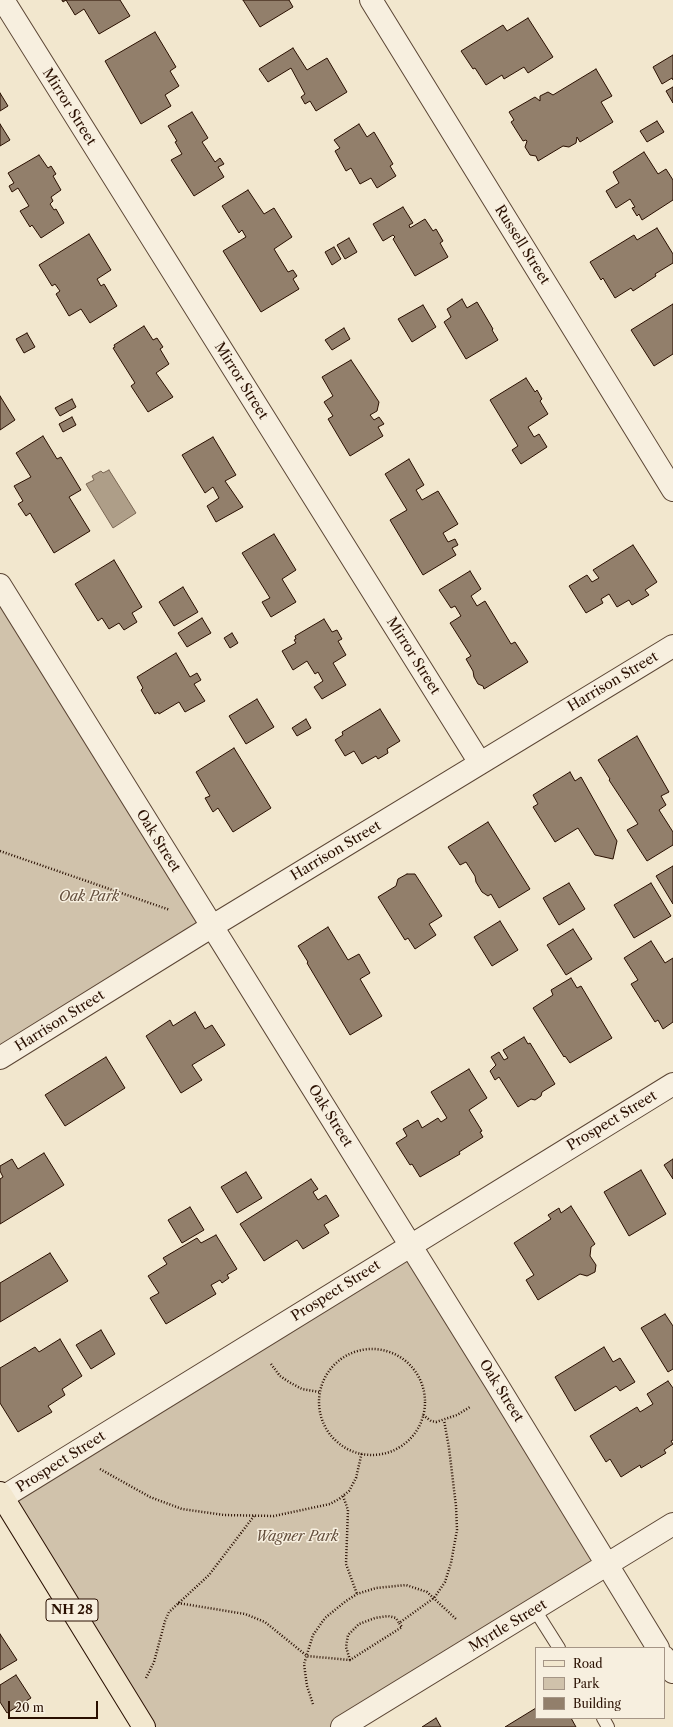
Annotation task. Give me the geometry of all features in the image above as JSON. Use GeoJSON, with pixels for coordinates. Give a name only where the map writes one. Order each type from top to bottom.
{"type":"FeatureCollection","features":[{"type":"Feature","properties":{"kind":"main road","name":"NH 28"},"geometry":{"type":"LineString","coordinates":[[1,1496],[144,1727]]}},
{"type":"Feature","properties":{"kind":"street","name":"Mirror Street"},"geometry":{"type":"LineString","coordinates":[[3,0],[480,763]]}},
{"type":"Feature","properties":{"kind":"street","name":"Russell Street"},"geometry":{"type":"LineString","coordinates":[[371,0],[673,490]]}},
{"type":"Feature","properties":{"kind":"street","name":"Oak Street"},"geometry":{"type":"LineString","coordinates":[[0,585],[211,927],[410,1245],[657,1647]]}},
{"type":"Feature","properties":{"kind":"street","name":"Harrison Street"},"geometry":{"type":"LineString","coordinates":[[0,1058],[211,927],[673,646]]}},
{"type":"Feature","properties":{"kind":"street","name":"Prospect Street"},"geometry":{"type":"LineString","coordinates":[[1,1496],[673,1084]]}},
{"type":"Feature","properties":{"kind":"street","name":"Myrtle Street"},"geometry":{"type":"LineString","coordinates":[[342,1727],[673,1524]]}},
{"type":"Feature","properties":{"kind":"street"},"geometry":{"type":"LineString","coordinates":[[665,1659],[673,1672]]}},
{"type":"Feature","properties":{"kind":"lane"},"geometry":{"type":"LineString","coordinates":[[535,1610],[558,1647]]}},
{"type":"Feature","properties":{"kind":"path"},"geometry":{"type":"LineString","coordinates":[[0,851],[174,912]]}},
{"type":"Feature","properties":{"kind":"path"},"geometry":{"type":"LineString","coordinates":[[378,1350],[393,1352],[400,1357],[416,1375],[424,1395],[423,1415],[416,1431],[410,1440],[402,1447],[393,1451],[379,1453],[362,1452],[341,1444],[332,1437],[324,1426],[318,1410],[317,1398],[319,1392],[324,1377],[332,1366],[341,1359],[364,1351],[378,1350]]}},
{"type":"Feature","properties":{"kind":"path"},"geometry":{"type":"LineString","coordinates":[[271,1364],[280,1376],[289,1382],[302,1389],[319,1392]]}},
{"type":"Feature","properties":{"kind":"path"},"geometry":{"type":"LineString","coordinates":[[423,1415],[431,1421],[436,1422],[444,1420],[470,1407]]}},
{"type":"Feature","properties":{"kind":"path"},"geometry":{"type":"LineString","coordinates":[[399,1623],[434,1598],[445,1582],[451,1563],[457,1530],[456,1506],[444,1420]]}},
{"type":"Feature","properties":{"kind":"path"},"geometry":{"type":"LineString","coordinates":[[99,1469],[150,1497],[182,1509],[224,1515],[274,1516],[330,1504],[343,1496],[349,1491],[356,1478],[362,1452]]}},
{"type":"Feature","properties":{"kind":"path"},"geometry":{"type":"LineString","coordinates":[[343,1496],[348,1510],[346,1564],[357,1594]]}},
{"type":"Feature","properties":{"kind":"path"},"geometry":{"type":"LineString","coordinates":[[145,1679],[154,1662],[165,1621],[169,1612],[209,1575],[254,1515]]}},
{"type":"Feature","properties":{"kind":"path"},"geometry":{"type":"LineString","coordinates":[[313,1704],[304,1672],[304,1664],[314,1635],[325,1618],[357,1594],[376,1588],[406,1585],[427,1592],[456,1619]]}},
{"type":"Feature","properties":{"kind":"path"},"geometry":{"type":"LineString","coordinates":[[178,1603],[245,1614],[265,1622],[307,1656],[350,1660],[402,1627],[396,1618],[388,1616],[375,1618],[359,1624],[348,1635],[346,1647],[350,1660]]}},
{"type":"Feature","properties":{"kind":"green space","name":"Oak Park"},"geometry":{"type":"Polygon","coordinates":[[[0,585],[209,924],[0,1058],[0,585]]]}},
{"type":"Feature","properties":{"kind":"green space","name":"Wagner Park"},"geometry":{"type":"Polygon","coordinates":[[[410,1245],[608,1565],[346,1727],[144,1727],[2,1497],[410,1245]]]}},
{"type":"Feature","properties":{"kind":"shaded area"},"geometry":{"type":"Polygon","coordinates":[[[109,470],[136,513],[113,528],[86,484],[94,480],[92,476],[101,471],[103,473],[109,470]]]}},
{"type":"Feature","properties":{"kind":"building"},"geometry":{"type":"Polygon","coordinates":[[[66,0],[120,0],[130,16],[99,34],[84,9],[75,15],[66,0]]]}},
{"type":"Feature","properties":{"kind":"building"},"geometry":{"type":"Polygon","coordinates":[[[243,0],[289,0],[293,7],[260,27],[243,0]]]}},
{"type":"Feature","properties":{"kind":"building"},"geometry":{"type":"Polygon","coordinates":[[[528,18],[553,57],[528,73],[524,67],[504,79],[502,75],[486,85],[475,68],[473,69],[461,51],[503,25],[507,31],[528,18]]]}},
{"type":"Feature","properties":{"kind":"building"},"geometry":{"type":"Polygon","coordinates":[[[155,32],[176,67],[170,71],[179,86],[165,95],[171,106],[141,124],[105,61],[155,32]]]}},
{"type":"Feature","properties":{"kind":"building"},"geometry":{"type":"Polygon","coordinates":[[[293,48],[307,70],[327,58],[347,92],[316,111],[310,101],[305,104],[301,97],[305,94],[291,68],[268,82],[259,69],[293,48]]]}},
{"type":"Feature","properties":{"kind":"building"},"geometry":{"type":"Polygon","coordinates":[[[673,55],[673,80],[672,78],[662,84],[653,67],[673,55]]]}},
{"type":"Feature","properties":{"kind":"building"},"geometry":{"type":"Polygon","coordinates":[[[596,69],[612,96],[601,102],[613,122],[580,142],[577,137],[576,143],[569,147],[563,146],[538,161],[536,156],[530,155],[525,147],[527,141],[523,141],[511,122],[514,120],[509,112],[535,97],[540,101],[540,96],[548,92],[553,95],[596,69]]]}},
{"type":"Feature","properties":{"kind":"building"},"geometry":{"type":"Polygon","coordinates":[[[673,87],[673,103],[666,91],[673,87]]]}},
{"type":"Feature","properties":{"kind":"building"},"geometry":{"type":"Polygon","coordinates":[[[0,93],[8,106],[0,111],[0,93]]]}},
{"type":"Feature","properties":{"kind":"building"},"geometry":{"type":"Polygon","coordinates":[[[192,112],[208,138],[202,142],[215,162],[220,158],[224,164],[218,167],[224,177],[194,196],[171,160],[182,154],[175,142],[177,141],[168,126],[192,112]]]}},
{"type":"Feature","properties":{"kind":"building"},"geometry":{"type":"Polygon","coordinates":[[[657,121],[664,132],[647,142],[640,131],[657,121]]]}},
{"type":"Feature","properties":{"kind":"building"},"geometry":{"type":"Polygon","coordinates":[[[0,124],[10,140],[0,146],[0,124]]]}},
{"type":"Feature","properties":{"kind":"building"},"geometry":{"type":"Polygon","coordinates":[[[359,124],[367,137],[374,132],[393,164],[390,166],[396,176],[377,188],[371,178],[360,184],[351,168],[346,171],[335,151],[340,148],[334,140],[359,124]]]}},
{"type":"Feature","properties":{"kind":"building"},"geometry":{"type":"Polygon","coordinates":[[[644,152],[658,174],[666,169],[673,180],[673,200],[642,220],[639,214],[637,216],[632,208],[635,207],[630,199],[616,208],[606,191],[619,183],[613,172],[644,152]]]}},
{"type":"Feature","properties":{"kind":"building"},"geometry":{"type":"Polygon","coordinates":[[[39,155],[48,168],[51,166],[56,174],[53,176],[61,190],[51,197],[53,201],[50,204],[54,210],[56,209],[64,223],[41,238],[32,225],[30,227],[20,211],[29,206],[18,188],[12,192],[9,186],[14,183],[8,173],[39,155]]]}},
{"type":"Feature","properties":{"kind":"building"},"geometry":{"type":"Polygon","coordinates":[[[248,190],[264,214],[274,208],[292,237],[274,249],[288,272],[293,270],[297,276],[293,279],[299,289],[261,312],[223,251],[246,237],[242,230],[239,233],[222,206],[248,190]]]}},
{"type":"Feature","properties":{"kind":"building"},"geometry":{"type":"Polygon","coordinates":[[[403,207],[413,223],[409,225],[410,228],[425,219],[433,231],[436,229],[443,241],[440,243],[448,257],[415,276],[393,239],[395,237],[393,235],[383,241],[373,224],[403,207]]]}},
{"type":"Feature","properties":{"kind":"building"},"geometry":{"type":"Polygon","coordinates":[[[657,228],[673,254],[673,263],[655,274],[656,276],[633,291],[631,288],[615,298],[603,278],[601,280],[590,262],[634,235],[637,240],[657,228]]]}},
{"type":"Feature","properties":{"kind":"building"},"geometry":{"type":"Polygon","coordinates":[[[89,234],[111,270],[97,279],[101,286],[104,284],[117,306],[90,323],[81,309],[69,316],[56,294],[60,291],[55,284],[52,286],[39,265],[89,234]]]}},
{"type":"Feature","properties":{"kind":"building"},"geometry":{"type":"Polygon","coordinates":[[[349,238],[357,252],[345,259],[337,245],[349,238]]]}},
{"type":"Feature","properties":{"kind":"building"},"geometry":{"type":"Polygon","coordinates":[[[334,247],[341,259],[332,265],[325,252],[334,247]]]}},
{"type":"Feature","properties":{"kind":"building"},"geometry":{"type":"Polygon","coordinates":[[[462,299],[467,308],[477,302],[498,340],[466,359],[444,322],[451,317],[447,309],[462,299]]]}},
{"type":"Feature","properties":{"kind":"building"},"geometry":{"type":"Polygon","coordinates":[[[673,304],[673,354],[654,366],[631,330],[673,304]]]}},
{"type":"Feature","properties":{"kind":"building"},"geometry":{"type":"Polygon","coordinates":[[[423,305],[436,327],[412,342],[398,319],[423,305]]]}},
{"type":"Feature","properties":{"kind":"building"},"geometry":{"type":"Polygon","coordinates":[[[144,326],[153,340],[157,338],[163,347],[160,349],[169,364],[156,373],[173,397],[148,412],[131,386],[135,383],[113,348],[115,347],[114,345],[144,326]]]}},
{"type":"Feature","properties":{"kind":"building"},"geometry":{"type":"Polygon","coordinates":[[[344,328],[350,339],[332,350],[325,340],[344,328]]]}},
{"type":"Feature","properties":{"kind":"building"},"geometry":{"type":"Polygon","coordinates":[[[27,333],[35,347],[24,353],[16,339],[27,333]]]}},
{"type":"Feature","properties":{"kind":"building"},"geometry":{"type":"Polygon","coordinates":[[[351,360],[379,402],[377,411],[370,415],[374,420],[379,417],[384,424],[378,427],[383,436],[350,456],[328,419],[333,416],[324,402],[333,396],[322,377],[351,360]]]}},
{"type":"Feature","properties":{"kind":"building"},"geometry":{"type":"Polygon","coordinates":[[[526,378],[535,392],[537,390],[542,399],[540,401],[548,414],[528,427],[534,437],[539,434],[547,447],[521,464],[512,450],[518,446],[490,400],[526,378]]]}},
{"type":"Feature","properties":{"kind":"building"},"geometry":{"type":"Polygon","coordinates":[[[0,396],[15,420],[0,430],[0,396]]]}},
{"type":"Feature","properties":{"kind":"building"},"geometry":{"type":"Polygon","coordinates":[[[72,399],[76,407],[60,416],[55,408],[72,399]]]}},
{"type":"Feature","properties":{"kind":"building"},"geometry":{"type":"Polygon","coordinates":[[[72,417],[76,425],[63,432],[59,424],[72,417]]]}},
{"type":"Feature","properties":{"kind":"building"},"geometry":{"type":"Polygon","coordinates":[[[43,436],[57,459],[61,457],[81,490],[69,497],[90,531],[54,553],[30,513],[26,516],[18,504],[23,501],[14,486],[31,477],[16,453],[43,436]]]}},
{"type":"Feature","properties":{"kind":"building"},"geometry":{"type":"Polygon","coordinates":[[[213,437],[236,475],[225,481],[243,507],[216,522],[207,506],[219,498],[213,487],[205,493],[182,455],[213,437]]]}},
{"type":"Feature","properties":{"kind":"building"},"geometry":{"type":"Polygon","coordinates":[[[409,459],[424,485],[416,490],[422,500],[438,491],[458,524],[443,533],[448,542],[455,539],[458,545],[452,548],[456,555],[423,575],[390,520],[407,510],[385,474],[409,459]]]}},
{"type":"Feature","properties":{"kind":"building"},"geometry":{"type":"Polygon","coordinates":[[[274,534],[296,570],[282,579],[296,602],[271,617],[262,602],[270,598],[242,553],[274,534]]]}},
{"type":"Feature","properties":{"kind":"building"},"geometry":{"type":"Polygon","coordinates":[[[633,545],[657,582],[645,590],[649,595],[632,605],[629,600],[617,607],[609,594],[601,599],[603,603],[586,613],[569,586],[587,575],[592,582],[599,578],[593,570],[633,545]]]}},
{"type":"Feature","properties":{"kind":"building"},"geometry":{"type":"Polygon","coordinates":[[[114,560],[142,607],[132,613],[137,622],[124,630],[119,623],[109,629],[102,618],[98,621],[75,584],[114,560]]]}},
{"type":"Feature","properties":{"kind":"building"},"geometry":{"type":"Polygon","coordinates":[[[470,571],[481,589],[471,596],[477,606],[485,601],[511,644],[515,642],[528,662],[484,689],[483,686],[478,684],[466,659],[471,656],[450,623],[461,616],[455,606],[451,608],[439,590],[470,571]]]}},
{"type":"Feature","properties":{"kind":"building"},"geometry":{"type":"Polygon","coordinates":[[[183,587],[198,612],[174,626],[159,602],[183,587]]]}},
{"type":"Feature","properties":{"kind":"building"},"geometry":{"type":"Polygon","coordinates":[[[202,618],[211,633],[187,647],[178,633],[202,618]]]}},
{"type":"Feature","properties":{"kind":"building"},"geometry":{"type":"Polygon","coordinates":[[[324,619],[332,632],[337,630],[342,639],[338,641],[346,655],[333,663],[346,685],[322,699],[314,687],[323,681],[318,672],[315,674],[307,661],[293,670],[282,651],[296,643],[294,640],[296,639],[295,636],[324,619]]]}},
{"type":"Feature","properties":{"kind":"building"},"geometry":{"type":"Polygon","coordinates":[[[232,633],[238,643],[230,648],[224,638],[232,633]]]}},
{"type":"Feature","properties":{"kind":"building"},"geometry":{"type":"Polygon","coordinates":[[[176,653],[190,677],[197,673],[201,680],[194,684],[205,701],[185,712],[179,702],[159,714],[158,712],[155,714],[141,690],[143,688],[137,677],[176,653]]]}},
{"type":"Feature","properties":{"kind":"building"},"geometry":{"type":"Polygon","coordinates":[[[257,699],[274,727],[246,744],[229,716],[257,699]]]}},
{"type":"Feature","properties":{"kind":"building"},"geometry":{"type":"Polygon","coordinates":[[[380,709],[400,741],[387,749],[388,753],[378,759],[376,756],[362,764],[354,751],[345,756],[335,740],[343,735],[342,732],[380,709]]]}},
{"type":"Feature","properties":{"kind":"building"},"geometry":{"type":"Polygon","coordinates":[[[306,719],[311,728],[297,736],[292,728],[306,719]]]}},
{"type":"Feature","properties":{"kind":"building"},"geometry":{"type":"Polygon","coordinates":[[[637,736],[669,792],[661,796],[666,805],[659,810],[673,832],[673,845],[647,861],[627,830],[638,824],[609,780],[610,779],[598,760],[637,736]]]}},
{"type":"Feature","properties":{"kind":"building"},"geometry":{"type":"Polygon","coordinates":[[[234,748],[271,808],[233,832],[218,808],[213,812],[205,798],[210,796],[196,772],[234,748]]]}},
{"type":"Feature","properties":{"kind":"building"},"geometry":{"type":"Polygon","coordinates":[[[570,772],[575,781],[581,777],[617,841],[613,859],[595,855],[578,828],[555,842],[533,807],[538,804],[533,795],[570,772]]]}},
{"type":"Feature","properties":{"kind":"building"},"geometry":{"type":"Polygon","coordinates":[[[488,822],[530,889],[499,908],[491,894],[488,896],[482,892],[476,882],[475,876],[466,862],[460,865],[448,847],[488,822]]]}},
{"type":"Feature","properties":{"kind":"building"},"geometry":{"type":"Polygon","coordinates":[[[673,866],[673,904],[656,876],[673,866]]]}},
{"type":"Feature","properties":{"kind":"building"},"geometry":{"type":"Polygon","coordinates":[[[407,874],[415,874],[442,916],[429,924],[436,935],[415,949],[408,938],[405,940],[378,897],[396,886],[398,879],[407,874]]]}},
{"type":"Feature","properties":{"kind":"building"},"geometry":{"type":"Polygon","coordinates":[[[569,883],[585,909],[559,925],[543,898],[569,883]]]}},
{"type":"Feature","properties":{"kind":"building"},"geometry":{"type":"Polygon","coordinates":[[[651,883],[671,916],[634,938],[614,905],[651,883]]]}},
{"type":"Feature","properties":{"kind":"building"},"geometry":{"type":"Polygon","coordinates":[[[500,921],[518,950],[492,966],[474,937],[500,921]]]}},
{"type":"Feature","properties":{"kind":"building"},"geometry":{"type":"Polygon","coordinates":[[[328,927],[348,960],[359,954],[370,973],[360,979],[382,1016],[350,1035],[298,946],[328,927]]]}},
{"type":"Feature","properties":{"kind":"building"},"geometry":{"type":"Polygon","coordinates":[[[573,929],[592,959],[566,975],[547,945],[573,929]]]}},
{"type":"Feature","properties":{"kind":"building"},"geometry":{"type":"Polygon","coordinates":[[[651,941],[665,963],[673,958],[673,1022],[663,1029],[658,1020],[655,1022],[631,984],[638,980],[624,958],[651,941]]]}},
{"type":"Feature","properties":{"kind":"building"},"geometry":{"type":"Polygon","coordinates":[[[571,978],[577,988],[581,986],[612,1038],[570,1063],[565,1056],[564,1057],[533,1008],[553,995],[551,990],[571,978]]]}},
{"type":"Feature","properties":{"kind":"building"},"geometry":{"type":"Polygon","coordinates":[[[195,1012],[205,1029],[212,1025],[225,1045],[192,1065],[202,1080],[181,1093],[146,1036],[170,1020],[173,1026],[195,1012]]]}},
{"type":"Feature","properties":{"kind":"building"},"geometry":{"type":"Polygon","coordinates":[[[524,1037],[528,1044],[530,1043],[555,1084],[542,1092],[541,1096],[535,1100],[531,1099],[518,1107],[499,1077],[495,1080],[490,1071],[496,1065],[491,1057],[499,1052],[504,1060],[508,1058],[503,1050],[524,1037]]]}},
{"type":"Feature","properties":{"kind":"building"},"geometry":{"type":"Polygon","coordinates":[[[106,1057],[125,1088],[65,1126],[45,1095],[106,1057]]]}},
{"type":"Feature","properties":{"kind":"building"},"geometry":{"type":"Polygon","coordinates":[[[469,1069],[487,1098],[469,1110],[482,1131],[480,1132],[483,1137],[459,1152],[460,1154],[420,1177],[412,1164],[410,1165],[396,1143],[407,1136],[403,1129],[418,1120],[422,1128],[438,1118],[441,1122],[447,1118],[431,1092],[469,1069]]]}},
{"type":"Feature","properties":{"kind":"building"},"geometry":{"type":"Polygon","coordinates":[[[44,1153],[64,1185],[0,1224],[0,1179],[3,1177],[0,1171],[0,1166],[12,1159],[18,1169],[44,1153]]]}},
{"type":"Feature","properties":{"kind":"building"},"geometry":{"type":"Polygon","coordinates":[[[673,1159],[673,1179],[664,1165],[673,1159]]]}},
{"type":"Feature","properties":{"kind":"building"},"geometry":{"type":"Polygon","coordinates":[[[641,1170],[666,1214],[629,1236],[604,1192],[641,1170]]]}},
{"type":"Feature","properties":{"kind":"building"},"geometry":{"type":"Polygon","coordinates":[[[246,1172],[262,1198],[237,1213],[221,1187],[246,1172]]]}},
{"type":"Feature","properties":{"kind":"building"},"geometry":{"type":"Polygon","coordinates":[[[311,1179],[318,1189],[313,1192],[318,1200],[326,1195],[339,1216],[324,1225],[329,1233],[303,1249],[297,1240],[264,1261],[240,1224],[311,1179]]]}},
{"type":"Feature","properties":{"kind":"building"},"geometry":{"type":"Polygon","coordinates":[[[571,1206],[595,1244],[591,1247],[590,1256],[596,1265],[595,1272],[587,1276],[580,1274],[538,1300],[526,1280],[534,1275],[514,1243],[551,1219],[548,1215],[559,1208],[561,1213],[571,1206]]]}},
{"type":"Feature","properties":{"kind":"building"},"geometry":{"type":"Polygon","coordinates":[[[190,1207],[204,1230],[182,1243],[168,1220],[190,1207]]]}},
{"type":"Feature","properties":{"kind":"building"},"geometry":{"type":"Polygon","coordinates":[[[216,1235],[237,1269],[227,1275],[229,1278],[222,1283],[220,1280],[211,1285],[216,1294],[166,1324],[150,1298],[159,1293],[148,1276],[167,1264],[163,1258],[197,1238],[201,1243],[216,1235]]]}},
{"type":"Feature","properties":{"kind":"building"},"geometry":{"type":"Polygon","coordinates":[[[50,1253],[68,1281],[0,1322],[0,1283],[50,1253]]]}},
{"type":"Feature","properties":{"kind":"building"},"geometry":{"type":"Polygon","coordinates":[[[665,1314],[673,1326],[673,1369],[668,1372],[641,1328],[665,1314]]]}},
{"type":"Feature","properties":{"kind":"building"},"geometry":{"type":"Polygon","coordinates":[[[101,1330],[115,1354],[91,1369],[76,1345],[101,1330]]]}},
{"type":"Feature","properties":{"kind":"building"},"geometry":{"type":"Polygon","coordinates":[[[60,1339],[82,1376],[62,1389],[65,1395],[48,1406],[52,1412],[18,1432],[0,1403],[0,1368],[35,1347],[39,1352],[60,1339]]]}},
{"type":"Feature","properties":{"kind":"building"},"geometry":{"type":"Polygon","coordinates":[[[604,1347],[613,1362],[620,1358],[635,1382],[620,1391],[616,1386],[575,1411],[555,1377],[604,1347]]]}},
{"type":"Feature","properties":{"kind":"building"},"geometry":{"type":"Polygon","coordinates":[[[668,1381],[673,1388],[673,1440],[671,1441],[673,1444],[664,1450],[666,1453],[641,1468],[640,1465],[621,1477],[610,1459],[606,1462],[590,1436],[637,1407],[640,1412],[653,1404],[647,1394],[668,1381]]]}},
{"type":"Feature","properties":{"kind":"building"},"geometry":{"type":"Polygon","coordinates":[[[0,1634],[17,1660],[0,1670],[0,1634]]]}},
{"type":"Feature","properties":{"kind":"building"},"geometry":{"type":"Polygon","coordinates":[[[16,1675],[31,1698],[7,1713],[0,1702],[0,1685],[16,1675]]]}},
{"type":"Feature","properties":{"kind":"building"},"geometry":{"type":"Polygon","coordinates":[[[535,1709],[535,1719],[572,1719],[576,1727],[505,1727],[535,1709]]]}},
{"type":"Feature","properties":{"kind":"building"},"geometry":{"type":"Polygon","coordinates":[[[436,1718],[441,1727],[422,1727],[436,1718]]]}}]}
